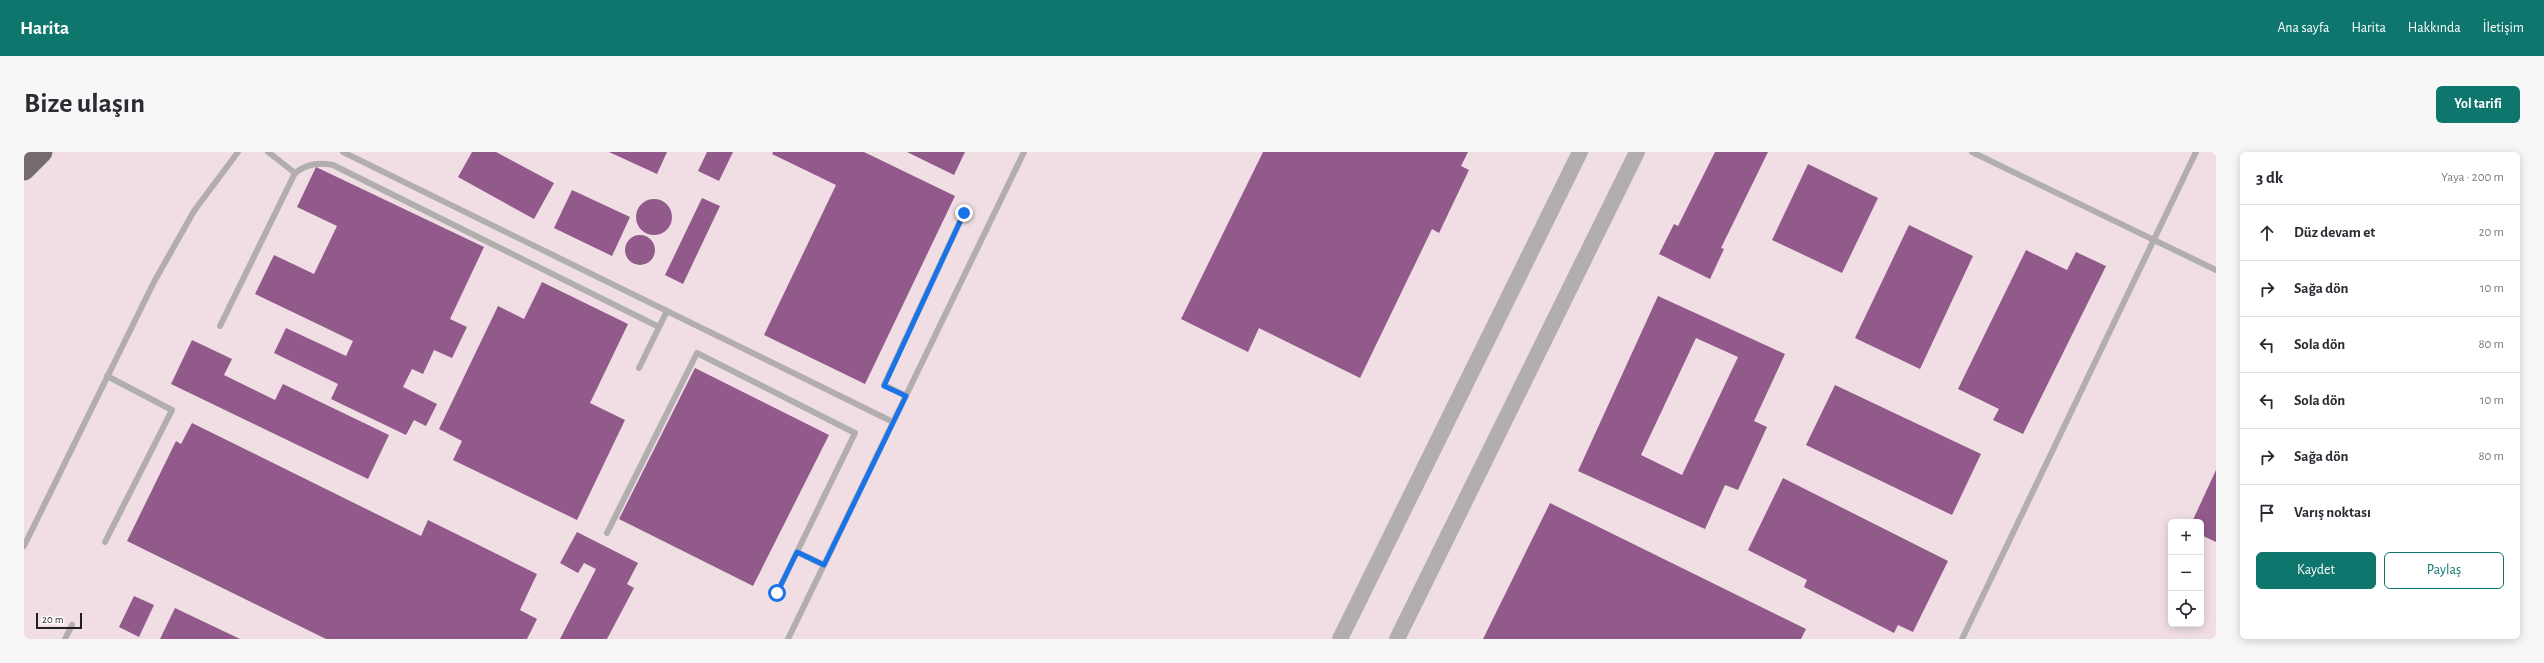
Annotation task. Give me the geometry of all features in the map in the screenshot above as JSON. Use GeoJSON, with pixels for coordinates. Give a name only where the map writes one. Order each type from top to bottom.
{"type":"FeatureCollection","features":[{"type":"Feature","properties":{"kind":"highway"},"geometry":{"type":"LineString","coordinates":[[24,170],[42,152]]}},
{"type":"Feature","properties":{"kind":"street"},"geometry":{"type":"LineString","coordinates":[[1340,639],[1580,152]]}},
{"type":"Feature","properties":{"kind":"street"},"geometry":{"type":"LineString","coordinates":[[1397,639],[1637,152]]}},
{"type":"Feature","properties":{"kind":"lane"},"geometry":{"type":"LineString","coordinates":[[24,546],[154,282],[194,210],[238,152]]}},
{"type":"Feature","properties":{"kind":"lane"},"geometry":{"type":"LineString","coordinates":[[268,152],[295,173]]}},
{"type":"Feature","properties":{"kind":"lane"},"geometry":{"type":"LineString","coordinates":[[343,152],[893,422]]}},
{"type":"Feature","properties":{"kind":"lane"},"geometry":{"type":"LineString","coordinates":[[788,639],[1024,152]]}},
{"type":"Feature","properties":{"kind":"lane"},"geometry":{"type":"LineString","coordinates":[[1972,152],[2216,270]]}},
{"type":"Feature","properties":{"kind":"lane"},"geometry":{"type":"LineString","coordinates":[[1962,639],[2196,152]]}},
{"type":"Feature","properties":{"kind":"lane"},"geometry":{"type":"LineString","coordinates":[[220,326],[295,173],[314,164],[333,165],[659,327]]}},
{"type":"Feature","properties":{"kind":"lane"},"geometry":{"type":"LineString","coordinates":[[906,396],[884,386],[964,213]]}},
{"type":"Feature","properties":{"kind":"lane"},"geometry":{"type":"LineString","coordinates":[[639,368],[667,311]]}},
{"type":"Feature","properties":{"kind":"lane"},"geometry":{"type":"LineString","coordinates":[[606,533],[697,353],[855,433],[777,593]]}},
{"type":"Feature","properties":{"kind":"lane"},"geometry":{"type":"LineString","coordinates":[[105,542],[172,410],[107,376]]}},
{"type":"Feature","properties":{"kind":"lane"},"geometry":{"type":"LineString","coordinates":[[797,552],[824,565]]}},
{"type":"Feature","properties":{"kind":"lane"},"geometry":{"type":"LineString","coordinates":[[65,639],[72,625]]}},
{"type":"Feature","properties":{"kind":"shaded area"},"geometry":{"type":"Polygon","coordinates":[[[24,152],[2216,152],[2216,639],[24,639],[24,152]]]}},
{"type":"Feature","properties":{"kind":"building"},"geometry":{"type":"Polygon","coordinates":[[[472,152],[496,152],[554,183],[534,219],[458,177],[472,152]]]}},
{"type":"Feature","properties":{"kind":"building"},"geometry":{"type":"Polygon","coordinates":[[[609,152],[667,152],[657,174],[609,152]]]}},
{"type":"Feature","properties":{"kind":"building"},"geometry":{"type":"Polygon","coordinates":[[[707,152],[733,152],[719,181],[698,171],[707,152]]]}},
{"type":"Feature","properties":{"kind":"building"},"geometry":{"type":"Polygon","coordinates":[[[773,152],[864,152],[955,196],[865,384],[764,335],[836,185],[772,154],[773,152]]]}},
{"type":"Feature","properties":{"kind":"building"},"geometry":{"type":"Polygon","coordinates":[[[907,152],[965,152],[954,175],[907,152]]]}},
{"type":"Feature","properties":{"kind":"building"},"geometry":{"type":"Polygon","coordinates":[[[1263,152],[1468,152],[1461,166],[1469,170],[1439,233],[1432,229],[1360,378],[1259,328],[1248,352],[1181,319],[1263,152]]]}},
{"type":"Feature","properties":{"kind":"building"},"geometry":{"type":"Polygon","coordinates":[[[1715,152],[1768,152],[1721,248],[1724,249],[1710,279],[1659,254],[1674,224],[1678,226],[1715,152]]]}},
{"type":"Feature","properties":{"kind":"building"},"geometry":{"type":"Polygon","coordinates":[[[1808,164],[1878,198],[1842,273],[1772,240],[1808,164]]]}},
{"type":"Feature","properties":{"kind":"building"},"geometry":{"type":"Polygon","coordinates":[[[316,167],[484,247],[450,319],[467,327],[452,358],[434,350],[423,374],[412,369],[403,387],[437,404],[426,426],[414,420],[406,435],[331,399],[338,384],[274,353],[286,328],[346,356],[353,341],[255,294],[274,255],[314,274],[337,226],[297,207],[316,167]]]}},
{"type":"Feature","properties":{"kind":"building"},"geometry":{"type":"Polygon","coordinates":[[[572,190],[630,217],[612,256],[554,228],[572,190]]]}},
{"type":"Feature","properties":{"kind":"building"},"geometry":{"type":"Polygon","coordinates":[[[702,198],[720,206],[683,284],[665,275],[702,198]]]}},
{"type":"Feature","properties":{"kind":"building"},"geometry":{"type":"Polygon","coordinates":[[[658,199],[667,204],[671,210],[671,224],[667,230],[658,235],[650,235],[641,230],[637,224],[636,213],[641,204],[647,200],[658,199]]]}},
{"type":"Feature","properties":{"kind":"building"},"geometry":{"type":"Polygon","coordinates":[[[1909,225],[1973,256],[1920,369],[1855,338],[1909,225]]]}},
{"type":"Feature","properties":{"kind":"building"},"geometry":{"type":"Polygon","coordinates":[[[640,235],[651,239],[655,250],[651,261],[640,265],[629,261],[625,250],[629,239],[640,235]]]}},
{"type":"Feature","properties":{"kind":"building"},"geometry":{"type":"Polygon","coordinates":[[[2026,250],[2067,270],[2076,252],[2106,266],[2023,434],[1993,420],[1999,409],[1958,389],[2026,250]]]}},
{"type":"Feature","properties":{"kind":"building"},"geometry":{"type":"Polygon","coordinates":[[[542,282],[628,324],[590,403],[625,420],[577,520],[453,460],[462,441],[439,429],[498,306],[524,319],[542,282]]]}},
{"type":"Feature","properties":{"kind":"building"},"geometry":{"type":"Polygon","coordinates":[[[1658,296],[1785,354],[1754,421],[1767,427],[1738,490],[1725,485],[1705,529],[1578,471],[1658,296]],[[1696,338],[1641,455],[1682,475],[1738,357],[1696,338]]]}},
{"type":"Feature","properties":{"kind":"building"},"geometry":{"type":"Polygon","coordinates":[[[192,340],[232,359],[224,375],[275,400],[283,384],[389,435],[368,479],[171,384],[192,340]]]}},
{"type":"Feature","properties":{"kind":"building"},"geometry":{"type":"Polygon","coordinates":[[[695,368],[829,435],[753,586],[619,519],[695,368]]]}},
{"type":"Feature","properties":{"kind":"building"},"geometry":{"type":"Polygon","coordinates":[[[1835,385],[1981,454],[1952,515],[1806,445],[1835,385]]]}},
{"type":"Feature","properties":{"kind":"building"},"geometry":{"type":"Polygon","coordinates":[[[192,423],[421,536],[428,520],[537,574],[520,610],[537,619],[527,639],[326,639],[127,541],[176,441],[181,444],[192,423]]]}},
{"type":"Feature","properties":{"kind":"building"},"geometry":{"type":"Polygon","coordinates":[[[2216,470],[2216,542],[2204,536],[2204,519],[2193,519],[2216,470]]]}},
{"type":"Feature","properties":{"kind":"building"},"geometry":{"type":"Polygon","coordinates":[[[1783,478],[1948,561],[1913,632],[1898,625],[1894,633],[1804,587],[1807,580],[1748,550],[1783,478]]]}},
{"type":"Feature","properties":{"kind":"building"},"geometry":{"type":"Polygon","coordinates":[[[1550,503],[1806,629],[1801,639],[1483,639],[1550,503]]]}},
{"type":"Feature","properties":{"kind":"building"},"geometry":{"type":"Polygon","coordinates":[[[577,532],[638,563],[627,584],[634,588],[607,639],[560,639],[596,569],[584,563],[578,573],[560,563],[577,532]]]}},
{"type":"Feature","properties":{"kind":"building"},"geometry":{"type":"Polygon","coordinates":[[[134,596],[154,605],[139,637],[119,627],[134,596]]]}},
{"type":"Feature","properties":{"kind":"building"},"geometry":{"type":"Polygon","coordinates":[[[175,608],[240,639],[160,639],[175,608]]]}},
{"type":"Feature","properties":{"kind":"route"},"geometry":{"type":"LineString","coordinates":[[777,593],[797,552],[824,565],[906,396],[884,386],[964,213]]}}]}
